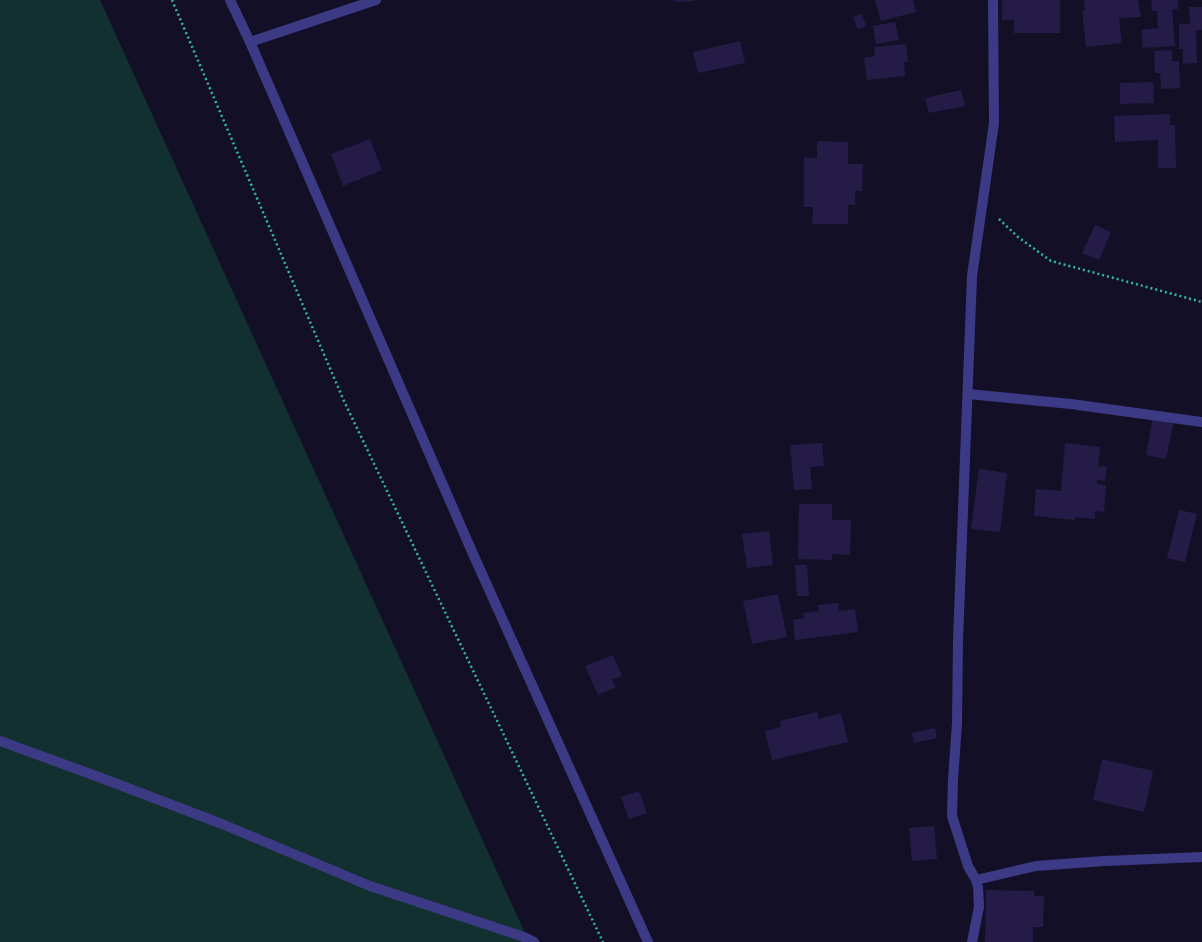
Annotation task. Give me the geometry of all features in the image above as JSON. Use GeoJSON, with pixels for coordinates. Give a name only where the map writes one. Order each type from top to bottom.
{"type":"FeatureCollection","features":[{"type":"Feature","properties":{"kind":"street"},"geometry":{"type":"LineString","coordinates":[[230,0],[250,42],[473,554],[648,942]]}},
{"type":"Feature","properties":{"kind":"street"},"geometry":{"type":"LineString","coordinates":[[250,42],[376,0]]}},
{"type":"Feature","properties":{"kind":"street"},"geometry":{"type":"LineString","coordinates":[[972,942],[979,906],[976,880],[968,866],[952,816],[957,723],[958,640],[972,276],[994,123],[993,0]]}},
{"type":"Feature","properties":{"kind":"street"},"geometry":{"type":"LineString","coordinates":[[968,394],[1071,404],[1202,422]]}},
{"type":"Feature","properties":{"kind":"street"},"geometry":{"type":"LineString","coordinates":[[0,742],[104,779],[222,824],[370,886],[524,937],[534,942]]}},
{"type":"Feature","properties":{"kind":"street"},"geometry":{"type":"LineString","coordinates":[[976,880],[1036,866],[1104,861],[1202,857]]}},
{"type":"Feature","properties":{"kind":"path"},"geometry":{"type":"LineString","coordinates":[[172,0],[344,401],[603,942]]}},
{"type":"Feature","properties":{"kind":"path"},"geometry":{"type":"LineString","coordinates":[[983,205],[1018,237],[1051,261],[1202,302]]}},
{"type":"Feature","properties":{"kind":"green space"},"geometry":{"type":"Polygon","coordinates":[[[0,0],[100,0],[529,942],[0,942],[0,0]]]}},
{"type":"Feature","properties":{"kind":"building"},"geometry":{"type":"Polygon","coordinates":[[[675,0],[694,0],[694,1],[676,2],[675,0]]]}},
{"type":"Feature","properties":{"kind":"building"},"geometry":{"type":"Polygon","coordinates":[[[875,0],[913,0],[916,12],[881,21],[875,0]]]}},
{"type":"Feature","properties":{"kind":"building"},"geometry":{"type":"Polygon","coordinates":[[[1002,0],[1060,0],[1060,33],[1014,33],[1014,20],[1002,20],[1002,0]]]}},
{"type":"Feature","properties":{"kind":"building"},"geometry":{"type":"Polygon","coordinates":[[[1084,0],[1138,0],[1141,17],[1119,18],[1122,43],[1086,47],[1082,11],[1085,11],[1084,0]]]}},
{"type":"Feature","properties":{"kind":"building"},"geometry":{"type":"Polygon","coordinates":[[[1151,0],[1178,0],[1178,9],[1172,10],[1175,46],[1143,48],[1141,30],[1158,28],[1157,11],[1152,11],[1151,0]]]}},
{"type":"Feature","properties":{"kind":"building"},"geometry":{"type":"Polygon","coordinates":[[[1189,7],[1202,7],[1202,30],[1196,30],[1197,63],[1183,64],[1183,49],[1179,49],[1179,24],[1190,24],[1189,7]]]}},
{"type":"Feature","properties":{"kind":"building"},"geometry":{"type":"Polygon","coordinates":[[[862,14],[866,26],[858,29],[853,17],[862,14]]]}},
{"type":"Feature","properties":{"kind":"building"},"geometry":{"type":"Polygon","coordinates":[[[895,22],[899,40],[876,44],[873,26],[895,22]]]}},
{"type":"Feature","properties":{"kind":"building"},"geometry":{"type":"Polygon","coordinates":[[[740,41],[745,63],[698,73],[693,52],[740,41]]]}},
{"type":"Feature","properties":{"kind":"building"},"geometry":{"type":"Polygon","coordinates":[[[906,44],[908,62],[904,62],[905,76],[867,80],[864,58],[875,56],[874,47],[906,44]]]}},
{"type":"Feature","properties":{"kind":"building"},"geometry":{"type":"Polygon","coordinates":[[[1172,50],[1172,61],[1179,61],[1180,88],[1161,89],[1160,73],[1155,73],[1154,51],[1172,50]]]}},
{"type":"Feature","properties":{"kind":"building"},"geometry":{"type":"Polygon","coordinates":[[[1153,82],[1154,103],[1120,104],[1120,83],[1153,82]]]}},
{"type":"Feature","properties":{"kind":"building"},"geometry":{"type":"Polygon","coordinates":[[[961,90],[965,106],[929,113],[925,98],[961,90]]]}},
{"type":"Feature","properties":{"kind":"building"},"geometry":{"type":"Polygon","coordinates":[[[1170,114],[1170,125],[1175,125],[1176,168],[1158,168],[1158,140],[1115,142],[1114,116],[1170,114]]]}},
{"type":"Feature","properties":{"kind":"building"},"geometry":{"type":"Polygon","coordinates":[[[370,139],[382,170],[343,186],[331,154],[370,139]]]}},
{"type":"Feature","properties":{"kind":"building"},"geometry":{"type":"Polygon","coordinates":[[[817,141],[848,142],[848,164],[863,164],[862,191],[855,191],[855,205],[848,205],[848,224],[812,224],[813,207],[804,207],[804,157],[817,158],[817,141]]]}},
{"type":"Feature","properties":{"kind":"building"},"geometry":{"type":"Polygon","coordinates":[[[1095,225],[1111,232],[1099,260],[1082,253],[1095,225]]]}},
{"type":"Feature","properties":{"kind":"building"},"geometry":{"type":"Polygon","coordinates":[[[1153,417],[1174,421],[1166,459],[1146,455],[1153,417]]]}},
{"type":"Feature","properties":{"kind":"building"},"geometry":{"type":"Polygon","coordinates":[[[822,443],[824,466],[810,467],[812,489],[794,490],[790,445],[822,443]]]}},
{"type":"Feature","properties":{"kind":"building"},"geometry":{"type":"Polygon","coordinates":[[[1065,443],[1100,447],[1098,466],[1107,467],[1105,481],[1097,480],[1097,484],[1106,485],[1104,512],[1095,511],[1095,519],[1075,517],[1075,520],[1034,516],[1036,489],[1061,491],[1065,443]]]}},
{"type":"Feature","properties":{"kind":"building"},"geometry":{"type":"Polygon","coordinates":[[[979,469],[1007,473],[1000,532],[971,529],[979,469]]]}},
{"type":"Feature","properties":{"kind":"building"},"geometry":{"type":"Polygon","coordinates":[[[799,504],[832,504],[832,520],[851,520],[850,555],[832,554],[832,560],[798,559],[799,504]]]}},
{"type":"Feature","properties":{"kind":"building"},"geometry":{"type":"Polygon","coordinates":[[[1179,510],[1197,514],[1185,562],[1167,558],[1179,510]]]}},
{"type":"Feature","properties":{"kind":"building"},"geometry":{"type":"Polygon","coordinates":[[[769,531],[773,565],[747,568],[742,534],[769,531]]]}},
{"type":"Feature","properties":{"kind":"building"},"geometry":{"type":"Polygon","coordinates":[[[795,565],[807,565],[809,596],[797,596],[795,565]]]}},
{"type":"Feature","properties":{"kind":"building"},"geometry":{"type":"Polygon","coordinates":[[[778,594],[787,637],[752,644],[743,601],[778,594]]]}},
{"type":"Feature","properties":{"kind":"building"},"geometry":{"type":"Polygon","coordinates":[[[838,603],[839,611],[855,609],[858,632],[795,640],[793,620],[804,618],[803,613],[819,611],[818,605],[838,603]]]}},
{"type":"Feature","properties":{"kind":"building"},"geometry":{"type":"Polygon","coordinates":[[[613,655],[622,676],[612,680],[616,687],[598,695],[585,666],[613,655]]]}},
{"type":"Feature","properties":{"kind":"building"},"geometry":{"type":"Polygon","coordinates":[[[817,712],[819,719],[841,713],[848,742],[772,760],[765,731],[781,727],[780,721],[817,712]]]}},
{"type":"Feature","properties":{"kind":"building"},"geometry":{"type":"Polygon","coordinates":[[[935,728],[937,738],[914,743],[912,733],[935,728]]]}},
{"type":"Feature","properties":{"kind":"building"},"geometry":{"type":"Polygon","coordinates":[[[1102,759],[1153,771],[1144,812],[1093,800],[1102,759]]]}},
{"type":"Feature","properties":{"kind":"building"},"geometry":{"type":"Polygon","coordinates":[[[639,791],[647,813],[629,819],[621,797],[639,791]]]}},
{"type":"Feature","properties":{"kind":"building"},"geometry":{"type":"Polygon","coordinates":[[[934,826],[937,859],[912,861],[909,828],[934,826]]]}},
{"type":"Feature","properties":{"kind":"building"},"geometry":{"type":"Polygon","coordinates":[[[986,890],[1034,891],[1034,896],[1044,896],[1043,927],[1033,927],[1033,942],[985,942],[986,890]]]}}]}
